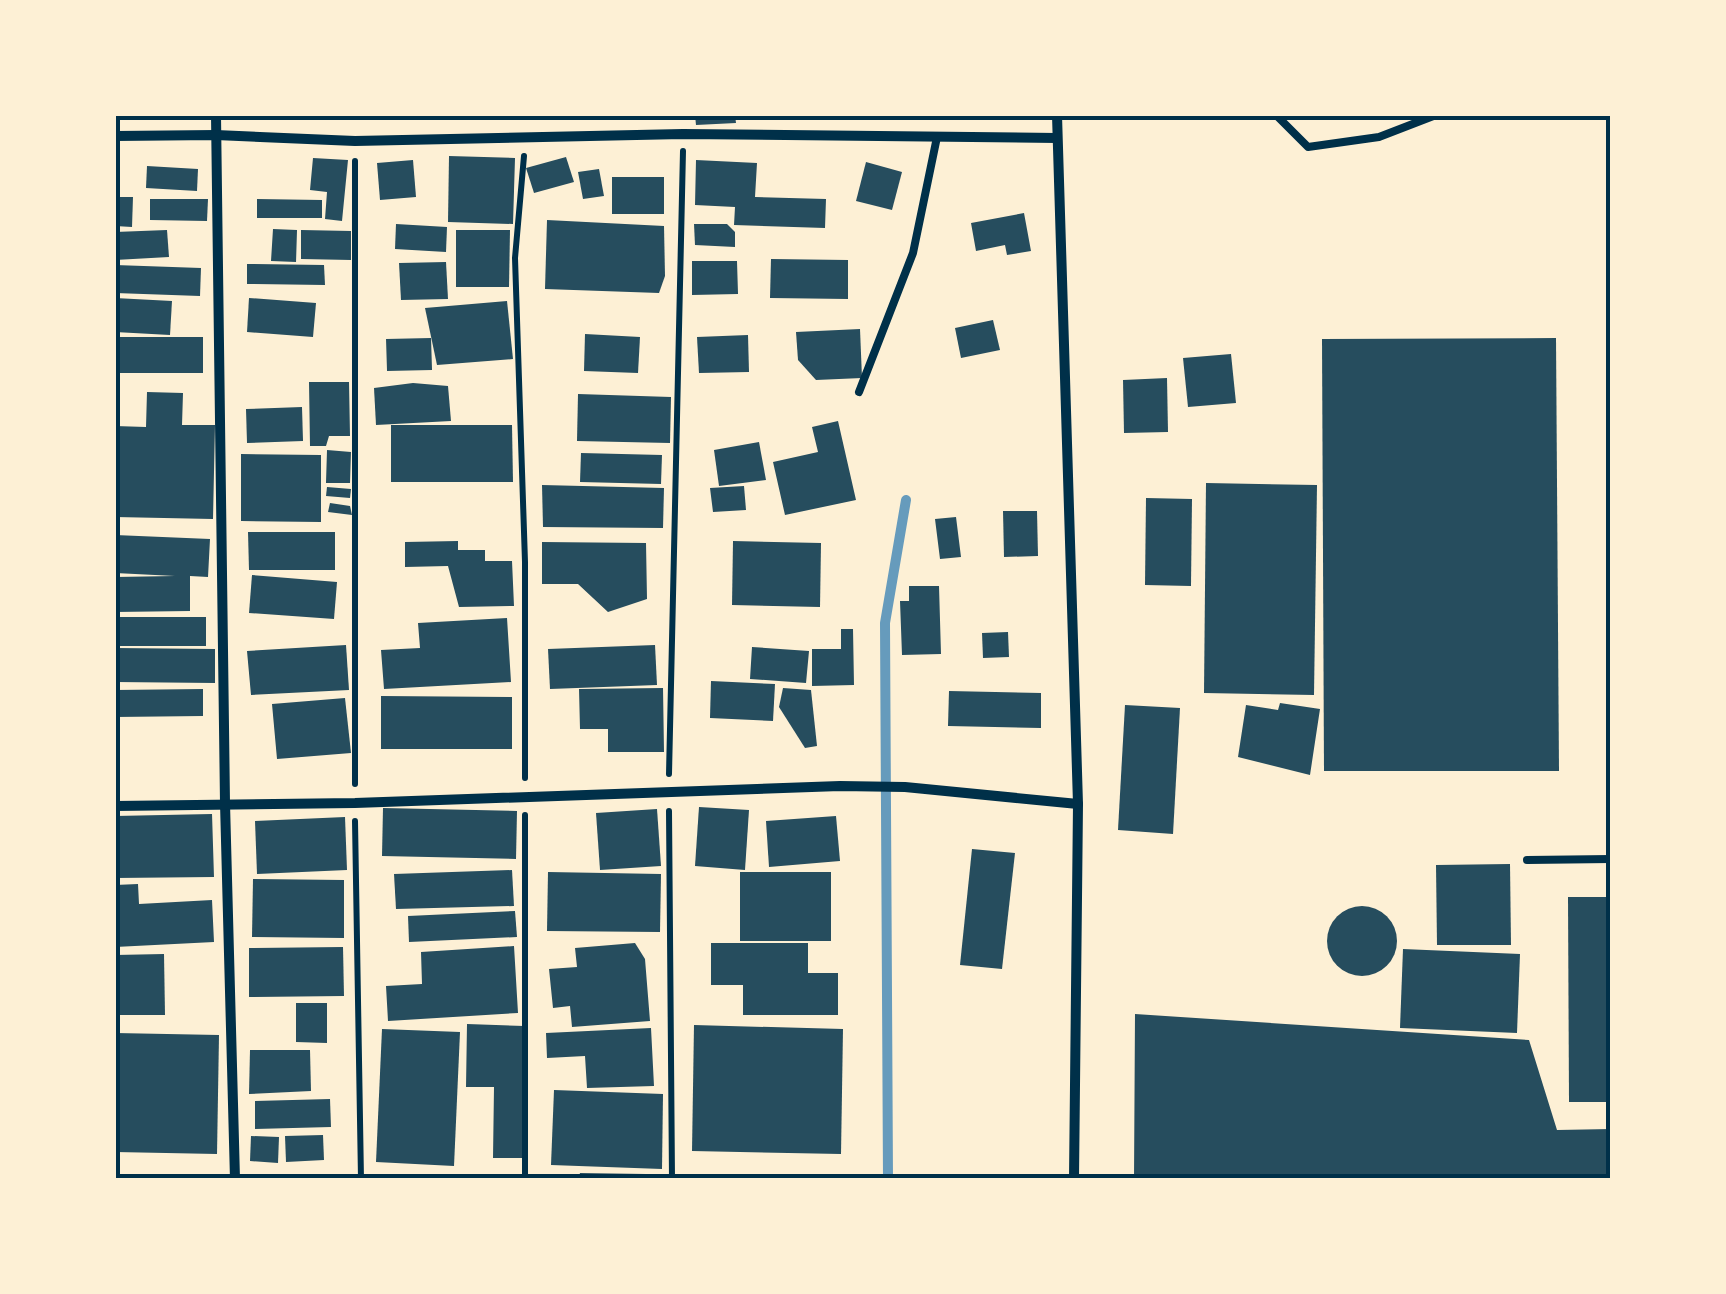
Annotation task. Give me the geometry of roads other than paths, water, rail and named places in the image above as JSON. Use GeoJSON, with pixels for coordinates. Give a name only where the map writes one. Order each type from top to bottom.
{"type":"FeatureCollection","features":[{"type":"Feature","properties":{"kind":"street"},"geometry":{"type":"LineString","coordinates":[[216,115],[225,804],[236,1179]]}},
{"type":"Feature","properties":{"kind":"street"},"geometry":{"type":"LineString","coordinates":[[1056,115],[1078,804],[1074,1179]]}},
{"type":"Feature","properties":{"kind":"street"},"geometry":{"type":"LineString","coordinates":[[115,136],[216,135],[355,141],[684,134],[1057,138]]}},
{"type":"Feature","properties":{"kind":"street"},"geometry":{"type":"LineString","coordinates":[[115,806],[355,803],[840,786],[905,787],[1078,804]]}},
{"type":"Feature","properties":{"kind":"lane"},"geometry":{"type":"LineString","coordinates":[[1276,115],[1308,147],[1380,137],[1436,115]]}},
{"type":"Feature","properties":{"kind":"lane"},"geometry":{"type":"LineString","coordinates":[[859,392],[913,253],[937,137]]}},
{"type":"Feature","properties":{"kind":"lane"},"geometry":{"type":"LineString","coordinates":[[1527,860],[1611,859]]}},
{"type":"Feature","properties":{"kind":"waterway"},"geometry":{"type":"LineString","coordinates":[[888,1179],[885,623],[906,500]]}}]}
